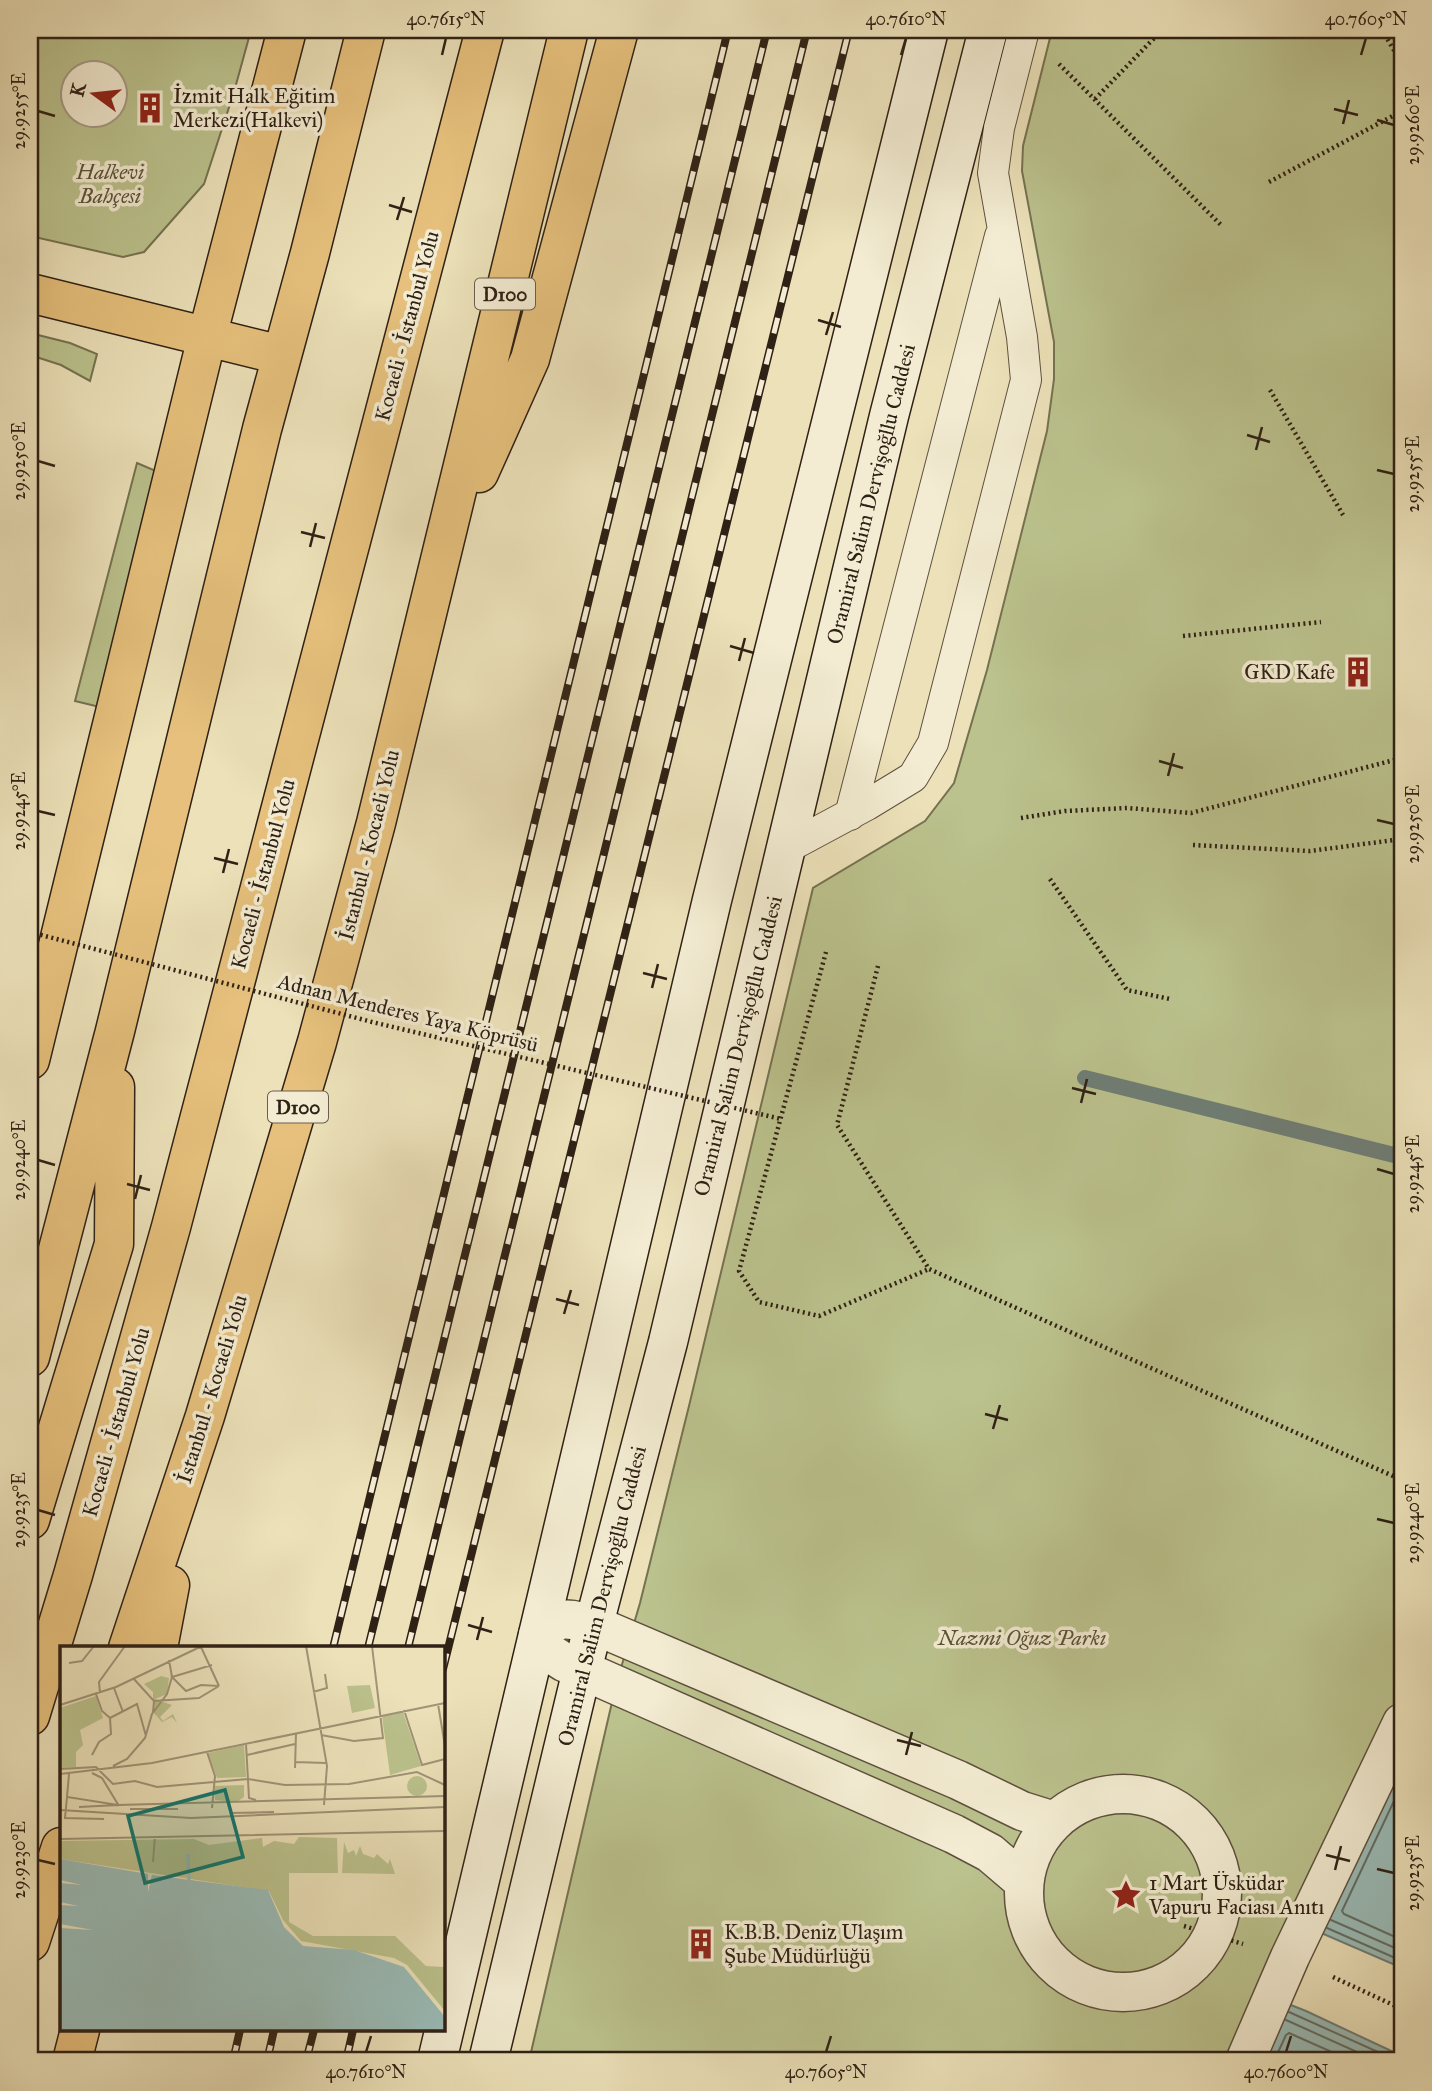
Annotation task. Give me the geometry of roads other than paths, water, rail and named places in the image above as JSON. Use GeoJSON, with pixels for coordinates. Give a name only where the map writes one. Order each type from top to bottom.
{"type":"FeatureCollection","features":[{"type":"Feature","properties":{"kind":"main road"},"geometry":{"type":"LineString","coordinates":[[30,1060],[207,337],[287,30]]}},
{"type":"Feature","properties":{"kind":"main road"},"geometry":{"type":"LineString","coordinates":[[30,1357],[115,1031],[281,355],[310,254],[366,30]]}},
{"type":"Feature","properties":{"kind":"main road","name":"Kocaeli - İstanbul Yolu"},"geometry":{"type":"LineString","coordinates":[[30,1716],[73,1575],[171,1227],[485,30]]}},
{"type":"Feature","properties":{"kind":"main road","name":"İstanbul - Kocaeli Yolu"},"geometry":{"type":"LineString","coordinates":[[129,1646],[205,1416],[317,1042],[376,823],[569,30]]}},
{"type":"Feature","properties":{"kind":"main road"},"geometry":{"type":"LineString","coordinates":[[440,558],[530,359],[619,30]]}},
{"type":"Feature","properties":{"kind":"main road"},"geometry":{"type":"LineString","coordinates":[[444,2032],[712,900],[929,30]]}},
{"type":"Feature","properties":{"kind":"main road","name":"Oramiral Salim Dervişoğllu Caddesi"},"geometry":{"type":"LineString","coordinates":[[488,2061],[582,1670],[668,1342],[889,416],[988,30]]}},
{"type":"Feature","properties":{"kind":"main road"},"geometry":{"type":"LineString","coordinates":[[30,293],[281,355]]}},
{"type":"Feature","properties":{"kind":"main road"},"geometry":{"type":"LineString","coordinates":[[30,1520],[114,1244],[115,1031]]}},
{"type":"Feature","properties":{"kind":"main road"},"geometry":{"type":"LineString","coordinates":[[158,1646],[205,1416]]}},
{"type":"Feature","properties":{"kind":"main road"},"geometry":{"type":"LineString","coordinates":[[538,1636],[551,1623],[566,1618],[594,1625],[958,1780],[1022,1811],[1054,1821]]}},
{"type":"Feature","properties":{"kind":"main road"},"geometry":{"type":"LineString","coordinates":[[538,1636],[548,1652],[582,1670],[954,1834],[990,1853],[1024,1882]]}},
{"type":"Feature","properties":{"kind":"main road"},"geometry":{"type":"LineString","coordinates":[[1245,2061],[1290,1957],[1402,1723]]}},
{"type":"Feature","properties":{"kind":"main road"},"geometry":{"type":"LineString","coordinates":[[1107,1794],[1136,1794],[1165,1803],[1190,1819],[1209,1843],[1220,1871],[1222,1900],[1212,1936],[1195,1961],[1170,1980],[1141,1991],[1110,1992],[1080,1983],[1055,1966],[1036,1942],[1026,1913],[1024,1882],[1029,1859],[1054,1821],[1079,1804],[1107,1794]]}},
{"type":"Feature","properties":{"kind":"main road"},"geometry":{"type":"LineString","coordinates":[[30,1942],[60,1850]]}},
{"type":"Feature","properties":{"kind":"main road"},"geometry":{"type":"LineString","coordinates":[[72,2061],[79,2032]]}},
{"type":"Feature","properties":{"kind":"main road"},"geometry":{"type":"LineString","coordinates":[[437,2061],[444,2032]]}},
{"type":"Feature","properties":{"kind":"lane"},"geometry":{"type":"LineString","coordinates":[[785,849],[850,815],[913,777],[933,743],[1026,380],[1022,337],[993,173],[999,128],[1024,30]]}},
{"type":"Feature","properties":{"kind":"lane"},"geometry":{"type":"LineString","coordinates":[[850,815],[1002,229]]}},
{"type":"Feature","properties":{"kind":"water"},"geometry":{"type":"Polygon","coordinates":[[[1402,1723],[1402,1968],[1305,1926],[1402,1723]]]}},
{"type":"Feature","properties":{"kind":"water"},"geometry":{"type":"Polygon","coordinates":[[[1273,1998],[1402,2056],[1402,2061],[1245,2061],[1273,1998]]]}},
{"type":"Feature","properties":{"kind":"waterway"},"geometry":{"type":"LineString","coordinates":[[1085,1078],[1402,1157]]}},
{"type":"Feature","properties":{"kind":"railway"},"geometry":{"type":"LineString","coordinates":[[333,1646],[728,30]]}},
{"type":"Feature","properties":{"kind":"railway"},"geometry":{"type":"LineString","coordinates":[[368,1646],[767,30]]}},
{"type":"Feature","properties":{"kind":"railway"},"geometry":{"type":"LineString","coordinates":[[408,1646],[807,30]]}},
{"type":"Feature","properties":{"kind":"railway"},"geometry":{"type":"LineString","coordinates":[[444,1665],[849,30]]}},
{"type":"Feature","properties":{"kind":"railway"},"geometry":{"type":"LineString","coordinates":[[233,2061],[240,2032]]}},
{"type":"Feature","properties":{"kind":"railway"},"geometry":{"type":"LineString","coordinates":[[267,2061],[274,2032]]}},
{"type":"Feature","properties":{"kind":"railway"},"geometry":{"type":"LineString","coordinates":[[306,2061],[313,2032]]}},
{"type":"Feature","properties":{"kind":"railway"},"geometry":{"type":"LineString","coordinates":[[346,2061],[353,2032]]}},
{"type":"Feature","properties":{"kind":"place","name":"İzmit Halk Eğitim Merkezi(Halkevi)"},"geometry":{"type":"Point","coordinates":[150,108]}},
{"type":"Feature","properties":{"kind":"place","name":"GKD Kafe"},"geometry":{"type":"Point","coordinates":[1358,672]}},
{"type":"Feature","properties":{"kind":"place","name":"1 Mart Üsküdar Vapuru Faciası Anıtı"},"geometry":{"type":"Point","coordinates":[1126,1895]}},
{"type":"Feature","properties":{"kind":"place","name":"K.B.B. Deniz Ulaşım Şube Müdürlüğü"},"geometry":{"type":"Point","coordinates":[701,1944]}},
{"type":"Feature","properties":{"kind":"park label","name":"Halkevi Bahçesi"},"geometry":{"type":"Point","coordinates":[110,184]}},
{"type":"Feature","properties":{"kind":"park label","name":"Nazmi Oğuz Parkı"},"geometry":{"type":"Point","coordinates":[1022,1638]}}]}
